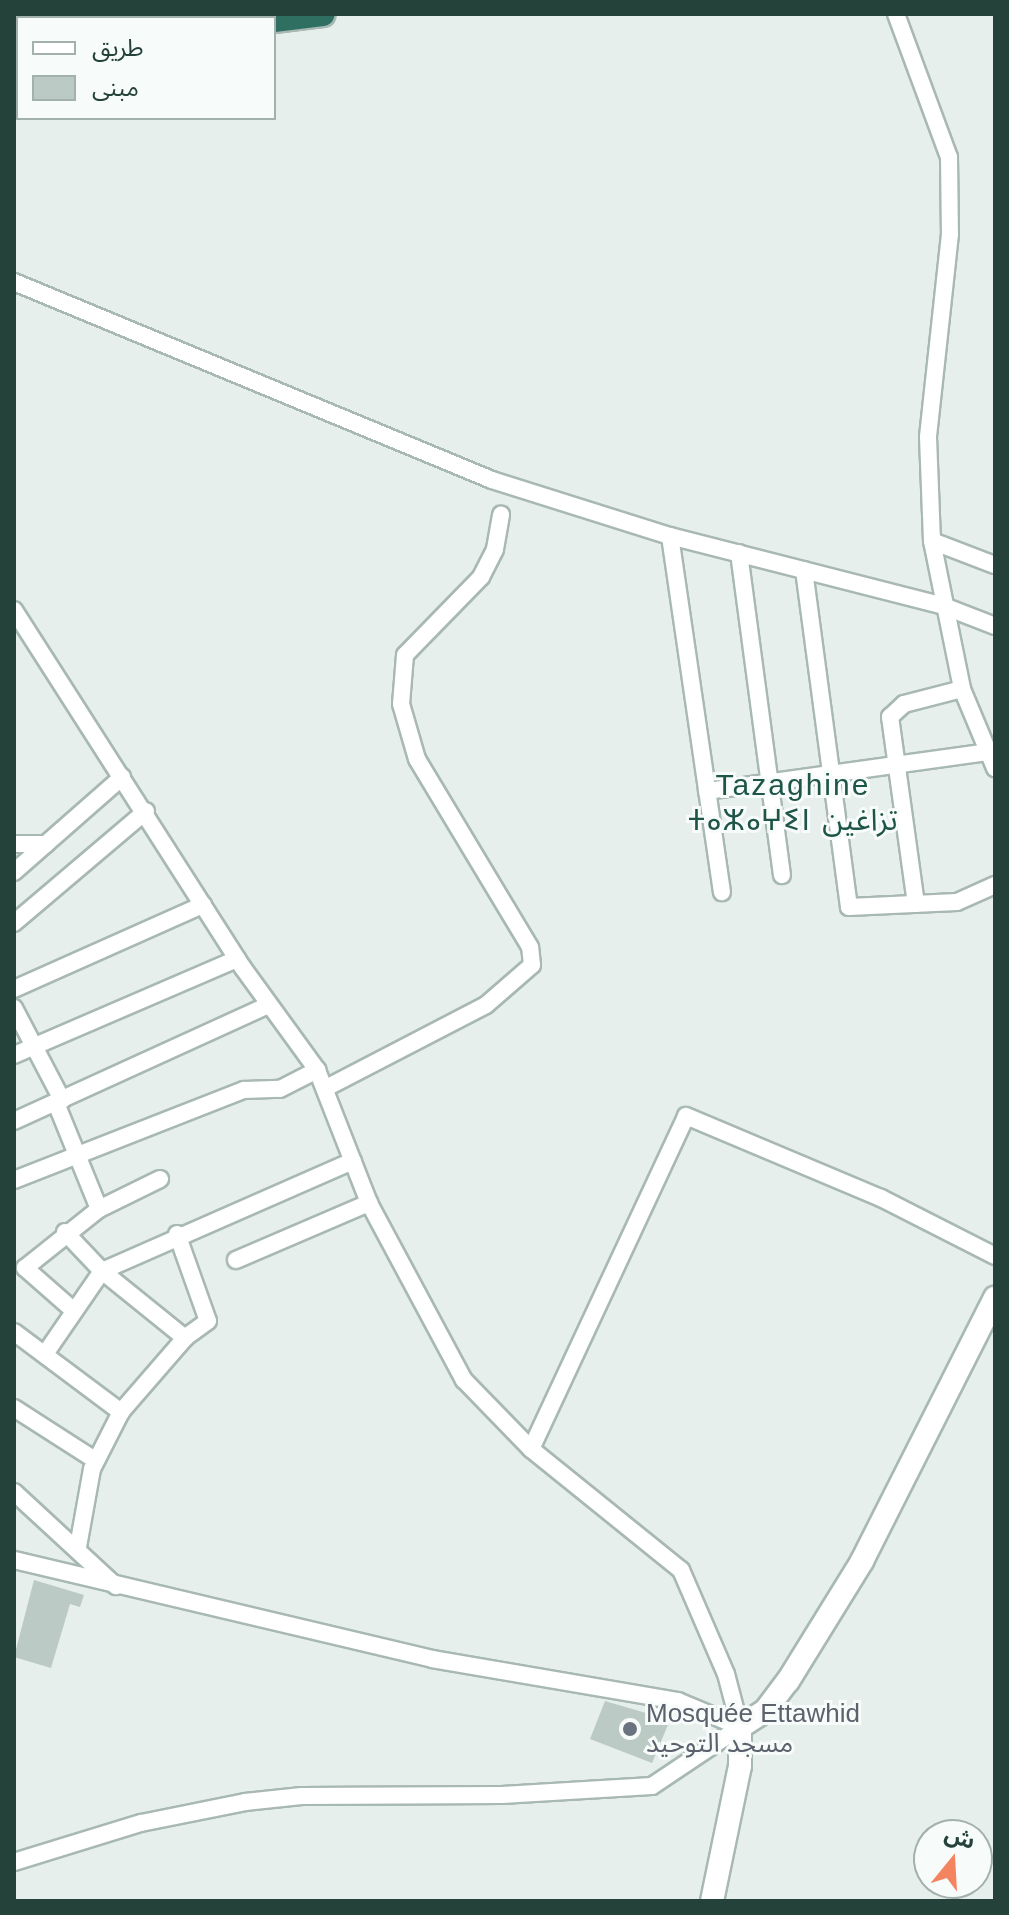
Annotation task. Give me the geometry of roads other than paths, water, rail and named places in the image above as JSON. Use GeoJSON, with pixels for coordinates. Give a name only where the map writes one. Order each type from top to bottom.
{"type":"FeatureCollection","features":[{"type":"Feature","properties":{"kind":"highway"},"geometry":{"type":"LineString","coordinates":[[276,20],[323,14]]}},
{"type":"Feature","properties":{"kind":"street"},"geometry":{"type":"LineString","coordinates":[[707,791],[894,768],[992,760],[962,689],[941,605],[932,541],[928,437],[950,234],[949,157],[896,14]]}},
{"type":"Feature","properties":{"kind":"street"},"geometry":{"type":"LineString","coordinates":[[14,282],[492,480],[670,536],[941,605],[995,626]]}},
{"type":"Feature","properties":{"kind":"street"},"geometry":{"type":"LineString","coordinates":[[326,1088],[486,1005],[532,965],[530,947],[417,759],[401,704],[405,655],[481,577],[495,549],[501,515]]}},
{"type":"Feature","properties":{"kind":"street"},"geometry":{"type":"LineString","coordinates":[[670,536],[722,892]]}},
{"type":"Feature","properties":{"kind":"street"},"geometry":{"type":"LineString","coordinates":[[932,541],[995,565]]}},
{"type":"Feature","properties":{"kind":"street"},"geometry":{"type":"LineString","coordinates":[[739,553],[782,875]]}},
{"type":"Feature","properties":{"kind":"street"},"geometry":{"type":"LineString","coordinates":[[804,570],[849,907],[957,902],[995,885]]}},
{"type":"Feature","properties":{"kind":"street"},"geometry":{"type":"LineString","coordinates":[[14,610],[19,630],[146,811],[268,1005],[317,1070],[369,1203],[464,1380],[531,1449],[681,1570],[726,1674],[740,1727],[740,1766],[712,1901]]}},
{"type":"Feature","properties":{"kind":"street"},"geometry":{"type":"LineString","coordinates":[[916,904],[894,768],[890,717],[895,710],[962,689]]}},
{"type":"Feature","properties":{"kind":"street"},"geometry":{"type":"LineString","coordinates":[[14,872],[122,777]]}},
{"type":"Feature","properties":{"kind":"street"},"geometry":{"type":"LineString","coordinates":[[14,923],[146,811]]}},
{"type":"Feature","properties":{"kind":"street"},"geometry":{"type":"LineString","coordinates":[[14,844],[46,844]]}},
{"type":"Feature","properties":{"kind":"street"},"geometry":{"type":"LineString","coordinates":[[14,989],[203,905]]}},
{"type":"Feature","properties":{"kind":"street"},"geometry":{"type":"LineString","coordinates":[[14,1055],[237,959]]}},
{"type":"Feature","properties":{"kind":"street"},"geometry":{"type":"LineString","coordinates":[[14,1121],[268,1005]]}},
{"type":"Feature","properties":{"kind":"street"},"geometry":{"type":"LineString","coordinates":[[14,1008],[59,1101],[99,1209]]}},
{"type":"Feature","properties":{"kind":"street"},"geometry":{"type":"LineString","coordinates":[[14,1180],[244,1090],[291,1086],[317,1070]]}},
{"type":"Feature","properties":{"kind":"street"},"geometry":{"type":"LineString","coordinates":[[531,1449],[686,1116],[881,1198],[995,1256]]}},
{"type":"Feature","properties":{"kind":"street"},"geometry":{"type":"LineString","coordinates":[[45,1354],[102,1271],[177,1234],[353,1161]]}},
{"type":"Feature","properties":{"kind":"street"},"geometry":{"type":"LineString","coordinates":[[73,1310],[25,1270],[65,1232],[99,1209],[160,1179]]}},
{"type":"Feature","properties":{"kind":"street"},"geometry":{"type":"LineString","coordinates":[[236,1260],[369,1203]]}},
{"type":"Feature","properties":{"kind":"street"},"geometry":{"type":"LineString","coordinates":[[65,1232],[102,1271],[185,1338]]}},
{"type":"Feature","properties":{"kind":"street"},"geometry":{"type":"LineString","coordinates":[[78,1547],[95,1460],[121,1412],[185,1338],[208,1321],[177,1234]]}},
{"type":"Feature","properties":{"kind":"street"},"geometry":{"type":"LineString","coordinates":[[14,1862],[141,1823],[245,1802],[354,1794],[502,1795],[652,1786],[765,1711],[788,1681],[862,1561],[995,1298]]}},
{"type":"Feature","properties":{"kind":"street"},"geometry":{"type":"LineString","coordinates":[[16,1338],[45,1354],[121,1412]]}},
{"type":"Feature","properties":{"kind":"street"},"geometry":{"type":"LineString","coordinates":[[14,1408],[95,1460]]}},
{"type":"Feature","properties":{"kind":"street"},"geometry":{"type":"LineString","coordinates":[[14,1492],[78,1547],[117,1587]]}},
{"type":"Feature","properties":{"kind":"street"},"geometry":{"type":"LineString","coordinates":[[14,1560],[117,1587],[432,1659],[678,1701],[740,1727]]}},
{"type":"Feature","properties":{"kind":"place","name":"Mosquée Ettawhid مسجد التوحيد"},"geometry":{"type":"Point","coordinates":[630,1729]}},
{"type":"Feature","properties":{"kind":"district","name":"Tazaghine ⵜⴰⵣⴰⵖⵉⵏ تزاغين"},"geometry":{"type":"Point","coordinates":[793,802]}}]}
